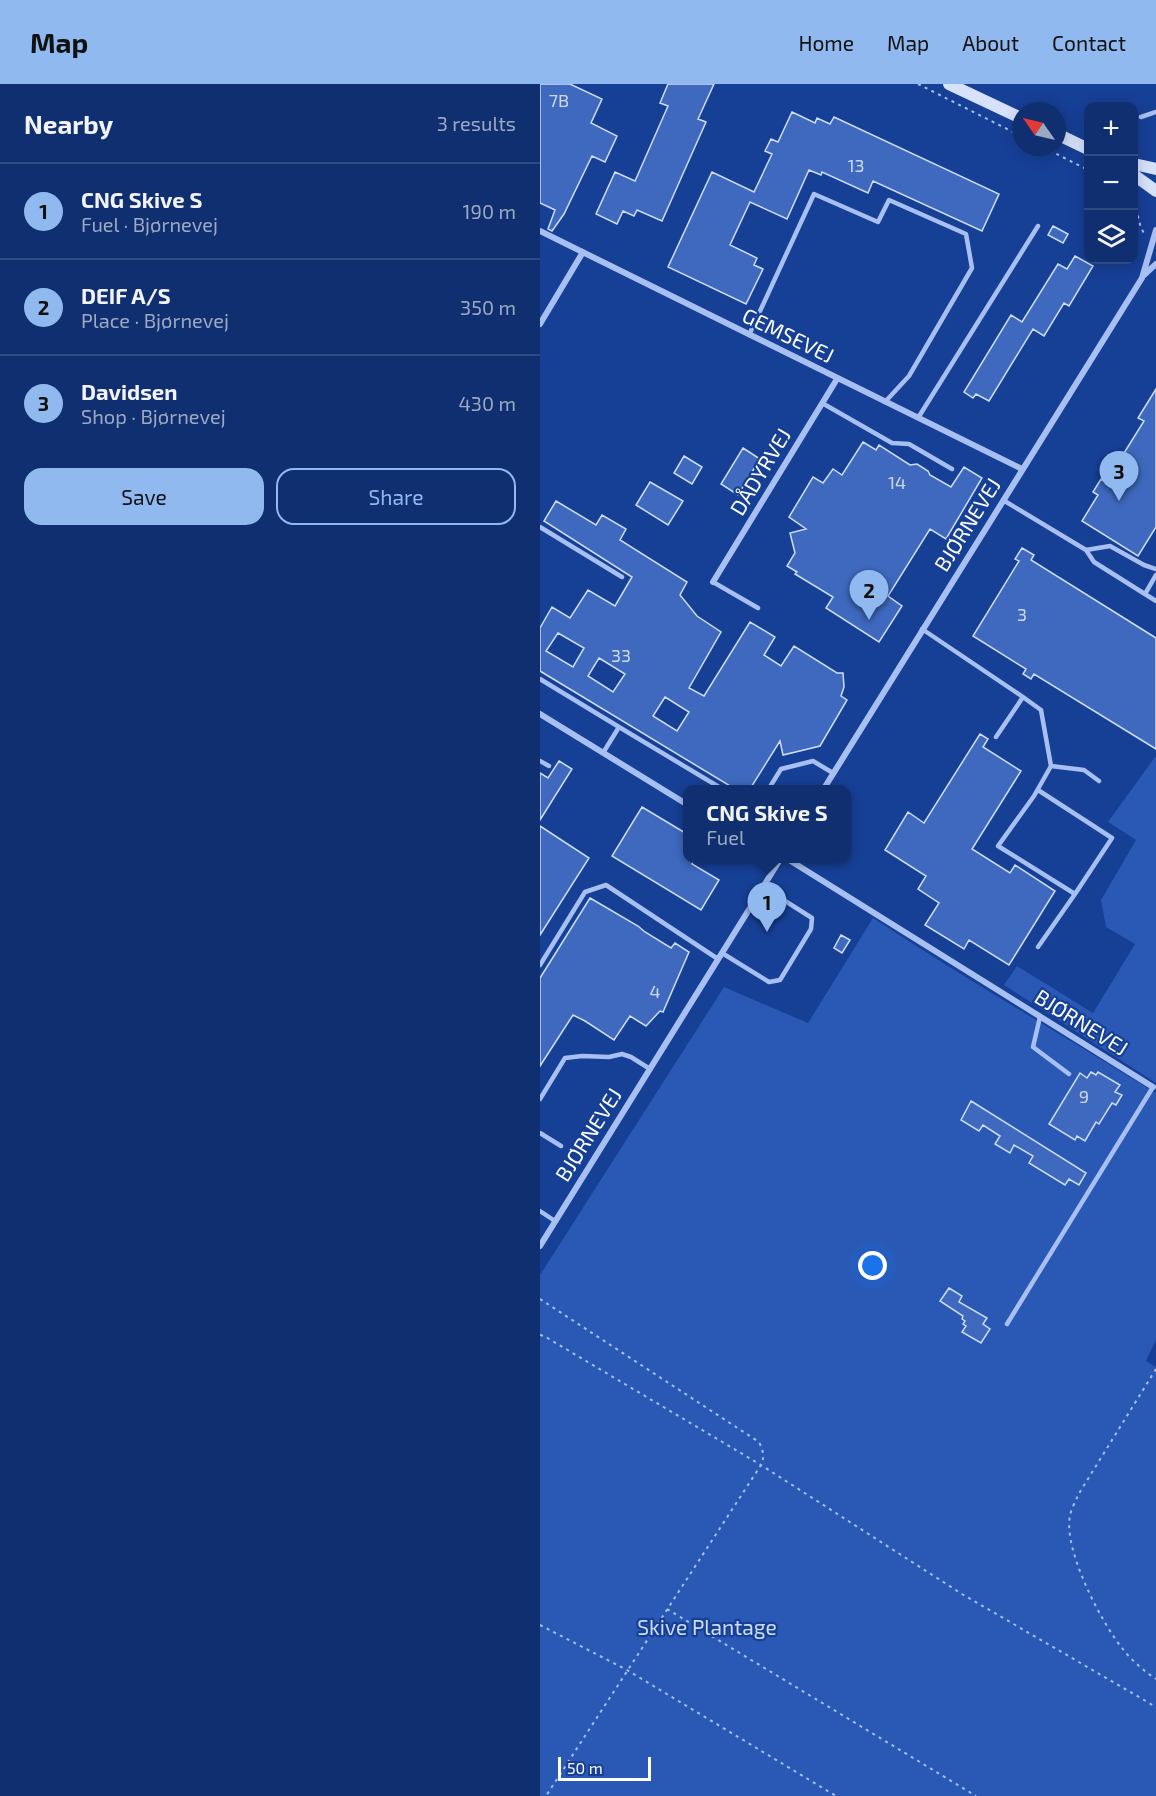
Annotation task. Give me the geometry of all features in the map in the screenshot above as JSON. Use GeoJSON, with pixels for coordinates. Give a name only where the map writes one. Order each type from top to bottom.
{"type":"FeatureCollection","features":[{"type":"Feature","properties":{"kind":"main road"},"geometry":{"type":"LineString","coordinates":[[949,84],[1012,114]]}},
{"type":"Feature","properties":{"kind":"main road"},"geometry":{"type":"LineString","coordinates":[[1066,138],[1084,147]]}},
{"type":"Feature","properties":{"kind":"main road"},"geometry":{"type":"LineString","coordinates":[[1138,165],[1156,169]]}},
{"type":"Feature","properties":{"kind":"main road"},"geometry":{"type":"LineString","coordinates":[[1138,179],[1156,191]]}},
{"type":"Feature","properties":{"kind":"street","name":"BJØRNEVEJ"},"geometry":{"type":"LineString","coordinates":[[1142,278],[1156,230]]}},
{"type":"Feature","properties":{"kind":"street","name":"GEMSEVEJ"},"geometry":{"type":"LineString","coordinates":[[540,231],[1022,469]]}},
{"type":"Feature","properties":{"kind":"street"},"geometry":{"type":"LineString","coordinates":[[540,324],[583,252]]}},
{"type":"Feature","properties":{"kind":"street","name":"BJØRNEVEJ"},"geometry":{"type":"LineString","coordinates":[[826,785],[1142,278],[1156,264]]}},
{"type":"Feature","properties":{"kind":"street","name":"DÅDYRVEJ"},"geometry":{"type":"LineString","coordinates":[[713,582],[837,379]]}},
{"type":"Feature","properties":{"kind":"street"},"geometry":{"type":"LineString","coordinates":[[540,714],[683,803]]}},
{"type":"Feature","properties":{"kind":"street","name":"BJØRNEVEJ"},"geometry":{"type":"LineString","coordinates":[[540,1246],[776,863]]}},
{"type":"Feature","properties":{"kind":"street","name":"BJØRNEVEJ"},"geometry":{"type":"LineString","coordinates":[[794,863],[1153,1087]]}},
{"type":"Feature","properties":{"kind":"lane"},"geometry":{"type":"LineString","coordinates":[[1141,117],[1156,112]]}},
{"type":"Feature","properties":{"kind":"lane"},"geometry":{"type":"LineString","coordinates":[[749,335],[814,194],[878,222],[889,200],[966,234],[972,268],[909,376],[885,402]]}},
{"type":"Feature","properties":{"kind":"lane"},"geometry":{"type":"LineString","coordinates":[[918,418],[1038,226]]}},
{"type":"Feature","properties":{"kind":"lane"},"geometry":{"type":"LineString","coordinates":[[822,403],[892,443],[909,444],[952,469]]}},
{"type":"Feature","properties":{"kind":"lane"},"geometry":{"type":"LineString","coordinates":[[1003,500],[1086,550],[1094,562],[1156,601]]}},
{"type":"Feature","properties":{"kind":"lane"},"geometry":{"type":"LineString","coordinates":[[540,527],[621,577]]}},
{"type":"Feature","properties":{"kind":"lane"},"geometry":{"type":"LineString","coordinates":[[1086,550],[1110,546],[1156,569]]}},
{"type":"Feature","properties":{"kind":"lane"},"geometry":{"type":"LineString","coordinates":[[1144,594],[1156,575]]}},
{"type":"Feature","properties":{"kind":"lane"},"geometry":{"type":"LineString","coordinates":[[713,582],[758,608]]}},
{"type":"Feature","properties":{"kind":"lane"},"geometry":{"type":"LineString","coordinates":[[922,629],[1041,710],[1051,766],[1038,790],[998,846],[1075,894]]}},
{"type":"Feature","properties":{"kind":"lane"},"geometry":{"type":"LineString","coordinates":[[540,679],[717,785]]}},
{"type":"Feature","properties":{"kind":"lane"},"geometry":{"type":"LineString","coordinates":[[996,737],[1023,698]]}},
{"type":"Feature","properties":{"kind":"lane"},"geometry":{"type":"LineString","coordinates":[[603,753],[619,727]]}},
{"type":"Feature","properties":{"kind":"lane"},"geometry":{"type":"LineString","coordinates":[[540,761],[549,766]]}},
{"type":"Feature","properties":{"kind":"lane"},"geometry":{"type":"LineString","coordinates":[[771,785],[781,769],[813,761],[833,773]]}},
{"type":"Feature","properties":{"kind":"lane"},"geometry":{"type":"LineString","coordinates":[[1051,766],[1084,770],[1099,781]]}},
{"type":"Feature","properties":{"kind":"lane"},"geometry":{"type":"LineString","coordinates":[[1038,790],[1112,838],[1038,947]]}},
{"type":"Feature","properties":{"kind":"lane"},"geometry":{"type":"LineString","coordinates":[[540,965],[585,892],[606,885],[720,956],[769,982],[780,980],[811,930],[812,918],[763,887]]}},
{"type":"Feature","properties":{"kind":"lane"},"geometry":{"type":"LineString","coordinates":[[1040,1017],[1033,1047],[1070,1074]]}},
{"type":"Feature","properties":{"kind":"lane"},"geometry":{"type":"LineString","coordinates":[[540,1099],[565,1058],[609,1057],[622,1054],[650,1069]]}},
{"type":"Feature","properties":{"kind":"lane","name":"BJØRNEVEJ"},"geometry":{"type":"LineString","coordinates":[[1007,1324],[1153,1087]]}},
{"type":"Feature","properties":{"kind":"lane"},"geometry":{"type":"LineString","coordinates":[[540,1133],[561,1146]]}},
{"type":"Feature","properties":{"kind":"lane"},"geometry":{"type":"LineString","coordinates":[[540,1211],[555,1221]]}},
{"type":"Feature","properties":{"kind":"path"},"geometry":{"type":"LineString","coordinates":[[918,84],[1012,131]]}},
{"type":"Feature","properties":{"kind":"path"},"geometry":{"type":"LineString","coordinates":[[1061,156],[1084,168]]}},
{"type":"Feature","properties":{"kind":"path"},"geometry":{"type":"LineString","coordinates":[[1136,210],[1141,228],[1153,242]]}},
{"type":"Feature","properties":{"kind":"path"},"geometry":{"type":"LineString","coordinates":[[540,1299],[759,1442],[764,1457],[761,1465],[546,1796]]}},
{"type":"Feature","properties":{"kind":"path"},"geometry":{"type":"LineString","coordinates":[[540,1335],[619,1379],[761,1465],[962,1594],[1156,1707]]}},
{"type":"Feature","properties":{"kind":"path"},"geometry":{"type":"LineString","coordinates":[[1156,1369],[1078,1495],[1070,1515],[1069,1529],[1078,1565],[1104,1624],[1123,1650],[1156,1679]]}},
{"type":"Feature","properties":{"kind":"path"},"geometry":{"type":"LineString","coordinates":[[667,1609],[976,1796]]}},
{"type":"Feature","properties":{"kind":"path"},"geometry":{"type":"LineString","coordinates":[[540,1626],[627,1670],[836,1796]]}},
{"type":"Feature","properties":{"kind":"green space"},"geometry":{"type":"Polygon","coordinates":[[[1155,757],[1156,1083],[1004,985],[1017,966],[1093,1013],[1135,944],[1106,927],[1101,900],[1136,840],[1108,822],[1155,757]]]}},
{"type":"Feature","properties":{"kind":"green space","name":"Skive Plantage"},"geometry":{"type":"Polygon","coordinates":[[[873,918],[1156,1093],[1156,1340],[1146,1361],[1156,1367],[1156,1796],[540,1796],[540,1275],[724,987],[808,1023],[873,918]]]}},
{"type":"Feature","properties":{"kind":"building"},"geometry":{"type":"Polygon","coordinates":[[[540,84],[570,84],[602,99],[591,123],[617,136],[605,162],[592,156],[564,214],[552,231],[548,229],[555,210],[540,203],[540,84]]]}},
{"type":"Feature","properties":{"kind":"building"},"geometry":{"type":"Polygon","coordinates":[[[668,84],[714,84],[698,119],[706,122],[662,221],[637,210],[634,216],[623,211],[617,224],[596,214],[615,172],[635,181],[668,106],[660,103],[668,84]]]}},
{"type":"Feature","properties":{"kind":"building"},"geometry":{"type":"Polygon","coordinates":[[[792,112],[815,123],[817,118],[830,124],[834,117],[999,194],[982,231],[873,181],[868,193],[822,172],[821,175],[809,170],[787,219],[750,202],[730,245],[757,258],[754,265],[763,269],[746,304],[668,267],[712,172],[754,192],[772,154],[765,151],[771,139],[778,142],[792,112]]]}},
{"type":"Feature","properties":{"kind":"building"},"geometry":{"type":"Polygon","coordinates":[[[1053,226],[1068,234],[1063,243],[1048,235],[1053,226]]]}},
{"type":"Feature","properties":{"kind":"building"},"geometry":{"type":"Polygon","coordinates":[[[1075,256],[1084,261],[1084,264],[1093,266],[1069,306],[1064,303],[1044,336],[1033,329],[989,401],[976,394],[973,398],[964,392],[1011,315],[1022,322],[1058,264],[1067,269],[1075,256]]]}},
{"type":"Feature","properties":{"kind":"building"},"geometry":{"type":"Polygon","coordinates":[[[1156,389],[1156,527],[1138,556],[1082,521],[1098,495],[1093,492],[1101,479],[1106,482],[1144,421],[1138,418],[1156,389]]]}},
{"type":"Feature","properties":{"kind":"building"},"geometry":{"type":"Polygon","coordinates":[[[863,442],[876,450],[879,445],[910,465],[917,464],[930,475],[951,487],[964,467],[982,478],[946,539],[930,529],[888,596],[902,606],[879,642],[826,608],[833,597],[795,574],[797,572],[787,566],[795,553],[790,533],[806,529],[789,517],[813,477],[823,483],[833,469],[842,475],[863,442]]]}},
{"type":"Feature","properties":{"kind":"building"},"geometry":{"type":"Polygon","coordinates":[[[743,448],[760,459],[738,495],[721,484],[743,448]]]}},
{"type":"Feature","properties":{"kind":"building"},"geometry":{"type":"Polygon","coordinates":[[[684,456],[702,467],[692,484],[674,473],[684,456]]]}},
{"type":"Feature","properties":{"kind":"building"},"geometry":{"type":"Polygon","coordinates":[[[650,482],[683,501],[668,525],[636,505],[650,482]]]}},
{"type":"Feature","properties":{"kind":"building"},"geometry":{"type":"Polygon","coordinates":[[[556,501],[596,525],[602,515],[626,529],[620,540],[687,582],[680,595],[697,616],[721,632],[689,688],[704,696],[750,622],[775,637],[764,655],[781,666],[794,646],[837,673],[843,673],[844,687],[841,696],[847,700],[820,746],[783,755],[780,741],[752,785],[728,785],[540,671],[540,628],[552,607],[570,618],[588,590],[615,606],[632,577],[544,521],[556,501]],[[558,633],[546,651],[573,667],[584,648],[558,633]],[[599,658],[588,676],[613,692],[625,674],[599,658]],[[665,697],[653,716],[677,731],[689,712],[665,697]]]}},
{"type":"Feature","properties":{"kind":"building"},"geometry":{"type":"Polygon","coordinates":[[[1022,548],[1034,555],[1031,560],[1156,638],[1156,749],[1034,674],[1031,679],[1023,674],[1026,669],[973,636],[1019,561],[1015,559],[1022,548]]]}},
{"type":"Feature","properties":{"kind":"building"},"geometry":{"type":"Polygon","coordinates":[[[980,734],[988,739],[983,747],[1021,771],[972,849],[1010,873],[1015,865],[1055,891],[1009,965],[969,940],[964,949],[925,925],[939,903],[918,889],[926,876],[885,850],[908,812],[924,823],[980,734]]]}},
{"type":"Feature","properties":{"kind":"building"},"geometry":{"type":"Polygon","coordinates":[[[559,761],[572,769],[540,820],[540,773],[548,778],[559,761]]]}},
{"type":"Feature","properties":{"kind":"building"},"geometry":{"type":"Polygon","coordinates":[[[642,807],[683,832],[683,863],[692,863],[719,880],[701,910],[612,856],[642,807]]]}},
{"type":"Feature","properties":{"kind":"building"},"geometry":{"type":"Polygon","coordinates":[[[540,826],[589,858],[540,935],[540,826]]]}},
{"type":"Feature","properties":{"kind":"building"},"geometry":{"type":"Polygon","coordinates":[[[590,898],[671,948],[675,943],[689,952],[663,1012],[660,1011],[646,1026],[630,1016],[614,1040],[573,1015],[540,1066],[540,978],[590,898]]]}},
{"type":"Feature","properties":{"kind":"building"},"geometry":{"type":"Polygon","coordinates":[[[841,935],[850,940],[842,953],[834,948],[841,935]]]}},
{"type":"Feature","properties":{"kind":"building"},"geometry":{"type":"Polygon","coordinates":[[[1091,1072],[1096,1075],[1098,1072],[1120,1085],[1115,1092],[1122,1095],[1116,1105],[1112,1103],[1099,1124],[1096,1122],[1085,1141],[1077,1136],[1075,1140],[1049,1124],[1080,1073],[1087,1078],[1091,1072]]]}},
{"type":"Feature","properties":{"kind":"building"},"geometry":{"type":"Polygon","coordinates":[[[971,1101],[1086,1173],[1079,1185],[1069,1179],[1065,1185],[1029,1163],[1033,1156],[1014,1145],[1010,1153],[995,1144],[1000,1136],[983,1125],[979,1131],[961,1120],[971,1101]]]}},
{"type":"Feature","properties":{"kind":"building"},"geometry":{"type":"Polygon","coordinates":[[[949,1288],[962,1296],[959,1302],[987,1318],[983,1324],[990,1329],[981,1343],[962,1332],[966,1326],[963,1324],[965,1321],[962,1319],[963,1316],[940,1301],[949,1288]]]}},
{"type":"Feature","properties":{"kind":"place","name":"Davidsen"},"geometry":{"type":"Point","coordinates":[1119,501]}},
{"type":"Feature","properties":{"kind":"place","name":"DEIF A/S"},"geometry":{"type":"Point","coordinates":[869,620]}},
{"type":"Feature","properties":{"kind":"place","name":"CNG Skive S"},"geometry":{"type":"Point","coordinates":[767,932]}}]}
